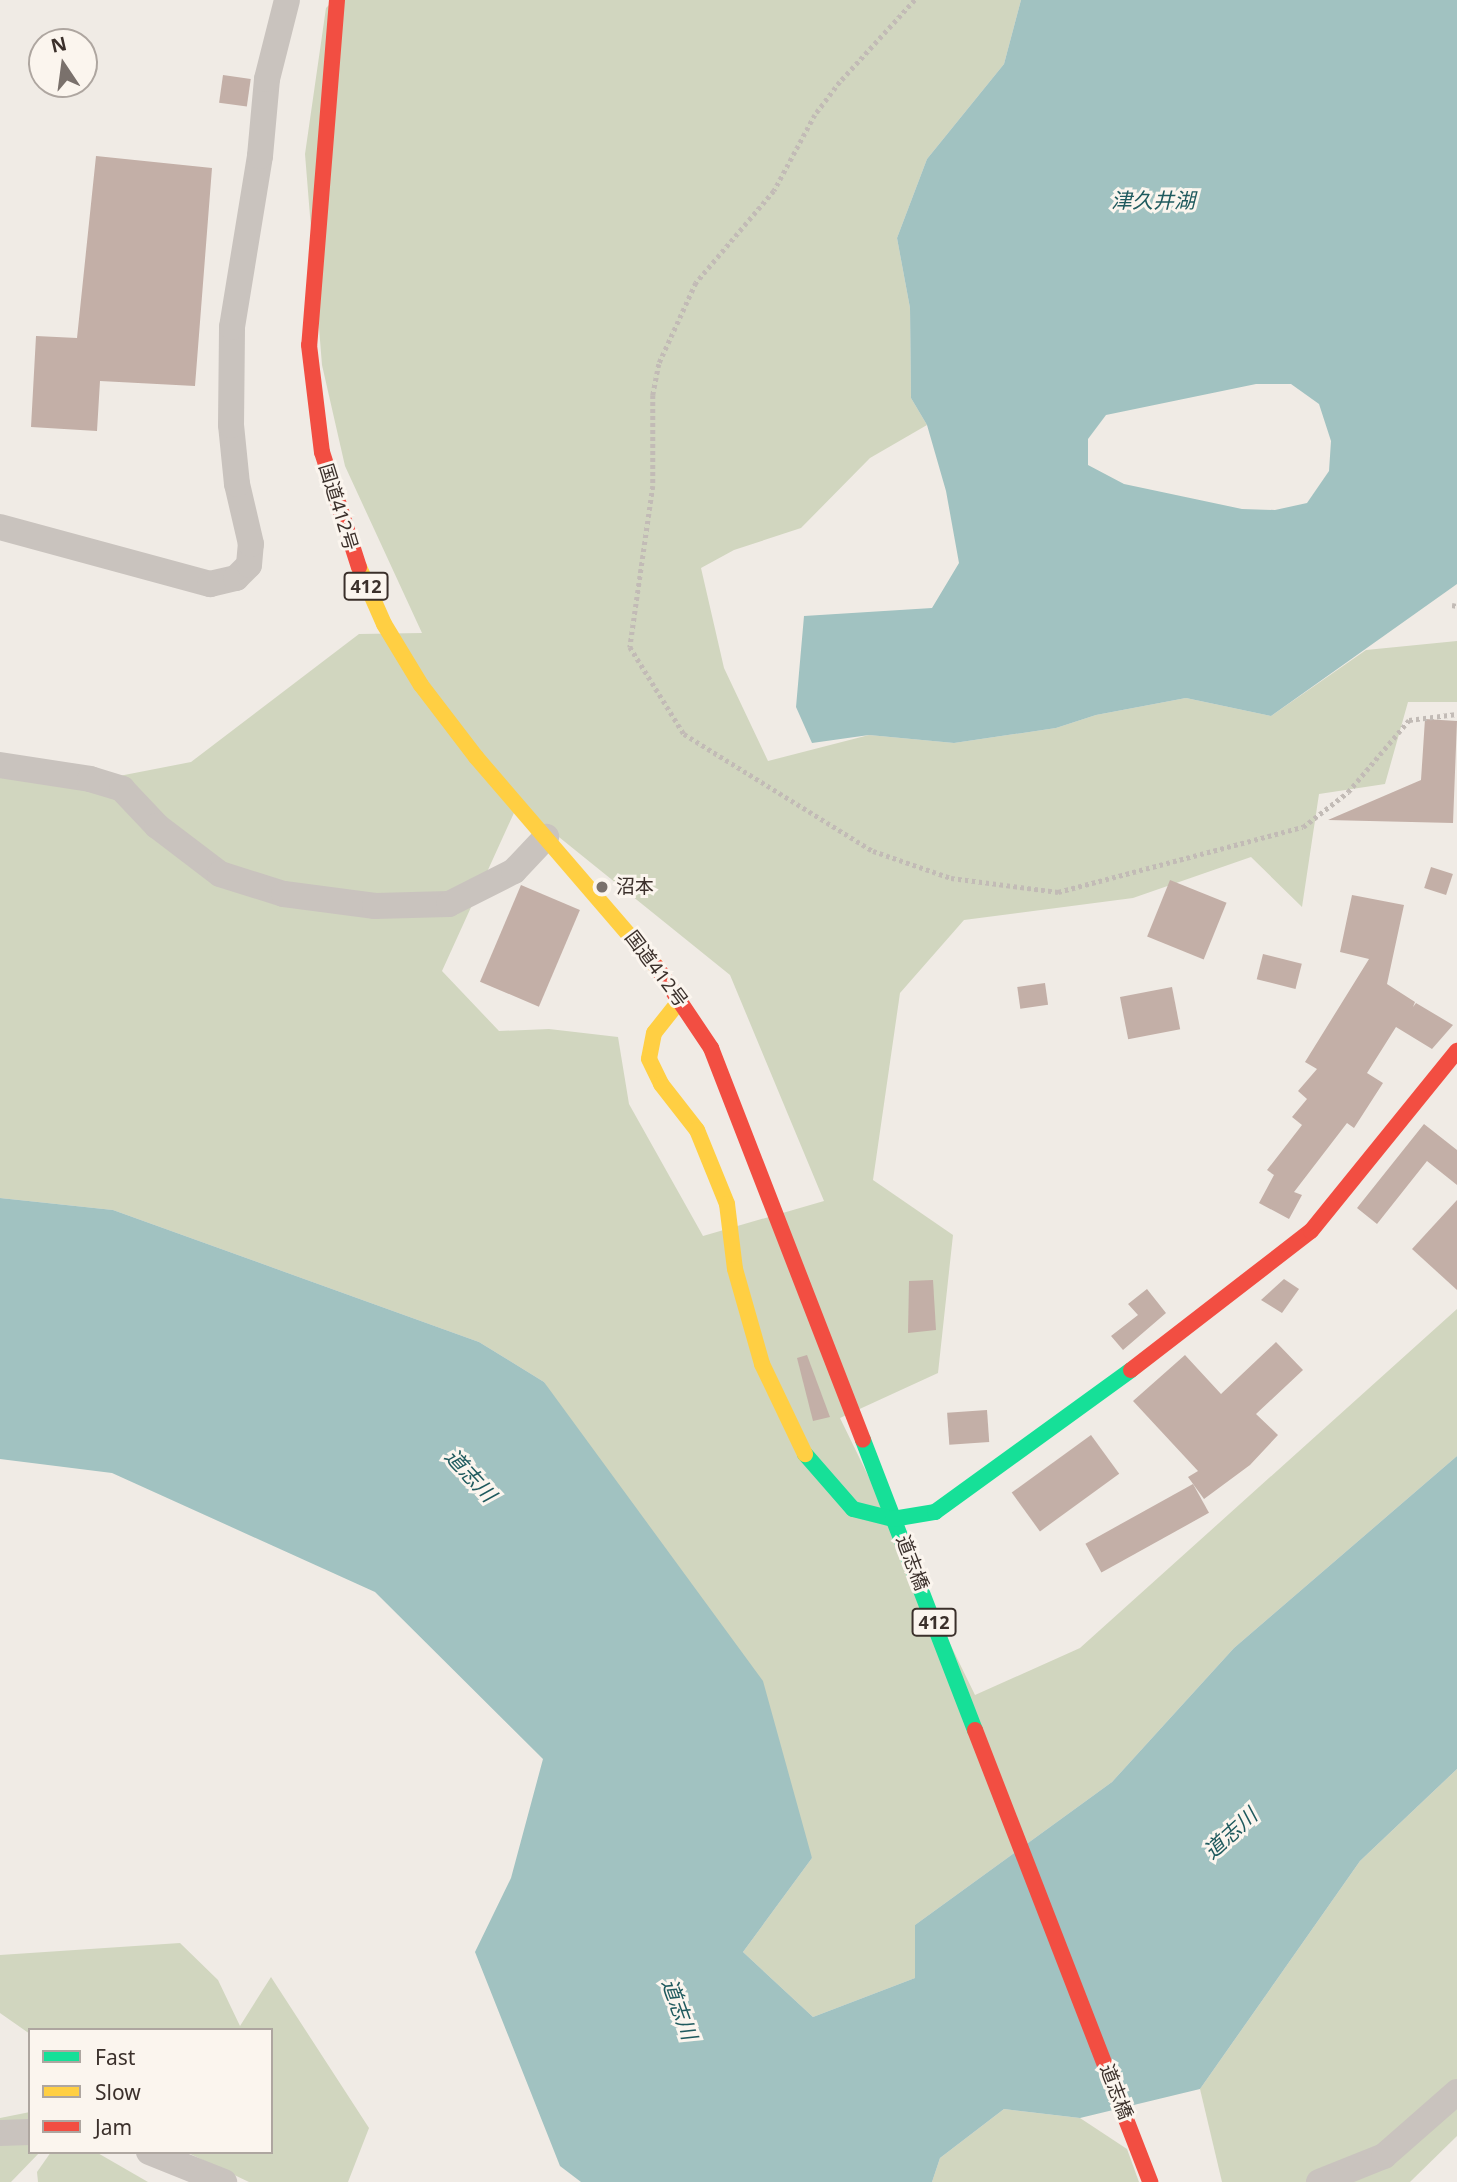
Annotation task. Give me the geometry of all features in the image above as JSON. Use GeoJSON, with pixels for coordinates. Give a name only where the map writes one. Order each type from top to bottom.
{"type":"FeatureCollection","features":[{"type":"Feature","properties":{"kind":"main road","name":"国道412号"},"geometry":{"type":"LineString","coordinates":[[337,0],[309,345],[321,452],[334,503],[384,624],[421,685],[476,757],[681,999],[717,1063]]}},
{"type":"Feature","properties":{"kind":"main road"},"geometry":{"type":"LineString","coordinates":[[681,999],[654,1032],[649,1059],[661,1084],[697,1130],[727,1204],[735,1269],[762,1364],[811,1466],[853,1509],[894,1519],[935,1512],[1105,1390],[1311,1231],[1457,1051]]}},
{"type":"Feature","properties":{"kind":"main road","name":"道志橋"},"geometry":{"type":"LineString","coordinates":[[717,1063],[1150,2182]]}},
{"type":"Feature","properties":{"kind":"street"},"geometry":{"type":"LineString","coordinates":[[0,527],[209,584],[236,578],[249,565],[251,544],[237,485],[230,425],[232,327],[260,156],[267,79],[287,0]]}},
{"type":"Feature","properties":{"kind":"street"},"geometry":{"type":"LineString","coordinates":[[0,765],[90,779],[122,789],[157,826],[220,874],[297,896],[375,906],[449,904],[514,871],[546,837]]}},
{"type":"Feature","properties":{"kind":"street"},"geometry":{"type":"LineString","coordinates":[[1320,2182],[1384,2156],[1457,2092]]}},
{"type":"Feature","properties":{"kind":"street"},"geometry":{"type":"LineString","coordinates":[[0,2133],[28,2132]]}},
{"type":"Feature","properties":{"kind":"street"},"geometry":{"type":"LineString","coordinates":[[154,2154],[224,2182]]}},
{"type":"Feature","properties":{"kind":"path"},"geometry":{"type":"LineString","coordinates":[[915,0],[840,82],[815,115],[774,191],[696,283],[659,364],[653,395],[653,486],[630,647],[684,734],[873,851],[951,878],[1058,892],[1303,827],[1348,792],[1409,719],[1457,714]]}},
{"type":"Feature","properties":{"kind":"green space"},"geometry":{"type":"Polygon","coordinates":[[[334,0],[1021,0],[1004,64],[927,159],[897,238],[910,308],[911,398],[927,425],[870,458],[801,528],[734,550],[701,568],[724,668],[768,761],[869,735],[954,743],[1056,728],[1096,715],[1186,698],[1271,716],[1366,650],[1457,641],[1457,702],[1408,702],[1385,784],[1319,794],[1302,907],[1251,857],[1133,898],[964,920],[900,993],[873,1180],[953,1235],[938,1373],[840,1418],[975,1695],[1080,1648],[1457,1309],[1457,1456],[1234,1648],[1112,1782],[915,1925],[915,1978],[813,2017],[743,1952],[812,1858],[544,1382],[479,1342],[113,1210],[0,1198],[0,768],[78,784],[191,762],[359,634],[422,633],[345,466],[322,365],[305,154],[326,8],[334,0]],[[518,804],[442,971],[499,1031],[549,1029],[618,1037],[629,1104],[703,1236],[824,1201],[730,975],[518,804]]]}},
{"type":"Feature","properties":{"kind":"green space"},"geometry":{"type":"Polygon","coordinates":[[[1457,1769],[1457,2136],[1410,2182],[1222,2182],[1200,2089],[1360,1861],[1457,1769]]]}},
{"type":"Feature","properties":{"kind":"green space"},"geometry":{"type":"Polygon","coordinates":[[[180,1943],[218,1980],[240,2026],[271,1977],[369,2128],[348,2182],[249,2182],[190,2154],[273,2154],[273,2028],[28,2028],[28,2033],[0,2013],[0,1955],[180,1943]]]}},
{"type":"Feature","properties":{"kind":"green space"},"geometry":{"type":"Polygon","coordinates":[[[1004,2109],[1080,2118],[1127,2149],[1139,2182],[932,2182],[940,2158],[1004,2109]]]}},
{"type":"Feature","properties":{"kind":"green space"},"geometry":{"type":"Polygon","coordinates":[[[28,2112],[28,2154],[38,2154],[11,2182],[0,2182],[0,2118],[28,2112]]]}},
{"type":"Feature","properties":{"kind":"green space"},"geometry":{"type":"Polygon","coordinates":[[[50,2154],[99,2154],[148,2182],[38,2182],[37,2172],[50,2154]]]}},
{"type":"Feature","properties":{"kind":"water","name":"津久井湖"},"geometry":{"type":"Polygon","coordinates":[[[1021,0],[1457,0],[1457,584],[1271,716],[1186,698],[1096,715],[1056,728],[954,743],[869,735],[812,743],[796,707],[804,616],[932,608],[959,563],[946,491],[927,425],[911,398],[910,308],[897,238],[927,159],[1004,64],[1021,0]],[[1256,384],[1106,415],[1088,439],[1088,465],[1124,484],[1242,509],[1275,510],[1307,503],[1329,471],[1331,441],[1319,404],[1291,384],[1256,384]]]}},
{"type":"Feature","properties":{"kind":"water","name":"道志川"},"geometry":{"type":"Polygon","coordinates":[[[0,1198],[113,1210],[479,1342],[544,1382],[763,1681],[812,1858],[743,1952],[813,2017],[915,1978],[915,1925],[1112,1782],[1234,1648],[1457,1456],[1457,1769],[1360,1861],[1200,2089],[1080,2118],[1004,2109],[940,2158],[932,2182],[581,2182],[560,2166],[475,1952],[511,1878],[543,1759],[375,1592],[112,1473],[0,1459],[0,1198]]]}},
{"type":"Feature","properties":{"kind":"building"},"geometry":{"type":"Polygon","coordinates":[[[223,75],[251,79],[247,107],[219,103],[223,75]]]}},
{"type":"Feature","properties":{"kind":"building"},"geometry":{"type":"Polygon","coordinates":[[[96,156],[212,168],[195,386],[100,381],[97,431],[31,427],[36,336],[77,338],[96,156]]]}},
{"type":"Feature","properties":{"kind":"building"},"geometry":{"type":"Polygon","coordinates":[[[1425,719],[1457,721],[1453,823],[1328,820],[1421,780],[1425,719]]]}},
{"type":"Feature","properties":{"kind":"building"},"geometry":{"type":"Polygon","coordinates":[[[1431,867],[1453,874],[1446,895],[1424,888],[1431,867]]]}},
{"type":"Feature","properties":{"kind":"building"},"geometry":{"type":"Polygon","coordinates":[[[1170,880],[1227,903],[1204,959],[1147,937],[1170,880]]]}},
{"type":"Feature","properties":{"kind":"building"},"geometry":{"type":"Polygon","coordinates":[[[521,885],[580,910],[539,1007],[480,982],[521,885]]]}},
{"type":"Feature","properties":{"kind":"building"},"geometry":{"type":"Polygon","coordinates":[[[1352,895],[1404,905],[1387,984],[1415,1002],[1413,1007],[1416,1003],[1453,1025],[1432,1049],[1396,1027],[1367,1073],[1383,1083],[1354,1128],[1347,1123],[1294,1192],[1302,1195],[1289,1219],[1259,1203],[1274,1175],[1267,1170],[1302,1125],[1292,1117],[1307,1099],[1298,1091],[1317,1069],[1305,1062],[1369,959],[1340,952],[1352,895]]]}},
{"type":"Feature","properties":{"kind":"building"},"geometry":{"type":"Polygon","coordinates":[[[1263,954],[1302,964],[1296,989],[1257,979],[1263,954]]]}},
{"type":"Feature","properties":{"kind":"building"},"geometry":{"type":"Polygon","coordinates":[[[1045,983],[1048,1005],[1020,1009],[1017,987],[1045,983]]]}},
{"type":"Feature","properties":{"kind":"building"},"geometry":{"type":"Polygon","coordinates":[[[1172,987],[1180,1029],[1128,1039],[1120,997],[1172,987]]]}},
{"type":"Feature","properties":{"kind":"building"},"geometry":{"type":"Polygon","coordinates":[[[1424,1124],[1457,1150],[1457,1185],[1427,1161],[1377,1224],[1357,1208],[1424,1124]]]}},
{"type":"Feature","properties":{"kind":"building"},"geometry":{"type":"Polygon","coordinates":[[[1457,1200],[1457,1290],[1412,1249],[1457,1200]]]}},
{"type":"Feature","properties":{"kind":"building"},"geometry":{"type":"Polygon","coordinates":[[[1284,1279],[1299,1289],[1282,1313],[1261,1300],[1284,1279]]]}},
{"type":"Feature","properties":{"kind":"building"},"geometry":{"type":"Polygon","coordinates":[[[933,1280],[936,1330],[908,1333],[909,1281],[933,1280]]]}},
{"type":"Feature","properties":{"kind":"building"},"geometry":{"type":"Polygon","coordinates":[[[1147,1289],[1166,1313],[1123,1350],[1111,1336],[1138,1315],[1128,1304],[1147,1289]]]}},
{"type":"Feature","properties":{"kind":"building"},"geometry":{"type":"Polygon","coordinates":[[[1276,1342],[1303,1370],[1256,1414],[1278,1435],[1250,1465],[1204,1499],[1188,1477],[1198,1471],[1133,1401],[1185,1355],[1221,1394],[1276,1342]]]}},
{"type":"Feature","properties":{"kind":"building"},"geometry":{"type":"Polygon","coordinates":[[[807,1355],[830,1417],[813,1421],[797,1358],[807,1355]]]}},
{"type":"Feature","properties":{"kind":"building"},"geometry":{"type":"Polygon","coordinates":[[[987,1410],[989,1442],[949,1445],[947,1413],[987,1410]]]}},
{"type":"Feature","properties":{"kind":"building"},"geometry":{"type":"Polygon","coordinates":[[[1091,1435],[1119,1474],[1040,1531],[1012,1493],[1091,1435]]]}},
{"type":"Feature","properties":{"kind":"building"},"geometry":{"type":"Polygon","coordinates":[[[1193,1484],[1209,1513],[1101,1572],[1085,1544],[1193,1484]]]}},
{"type":"Feature","properties":{"kind":"traffic: fast"},"geometry":{"type":"LineString","coordinates":[[805,1454],[853,1509],[893,1519],[935,1512],[1131,1370]]}},
{"type":"Feature","properties":{"kind":"traffic: fast"},"geometry":{"type":"LineString","coordinates":[[863,1440],[975,1730]]}},
{"type":"Feature","properties":{"kind":"traffic: slow"},"geometry":{"type":"LineString","coordinates":[[359,567],[384,624],[421,685],[476,757],[656,966]]}},
{"type":"Feature","properties":{"kind":"traffic: slow"},"geometry":{"type":"LineString","coordinates":[[681,999],[654,1033],[649,1059],[661,1084],[697,1130],[727,1204],[735,1269],[762,1364],[805,1454]]}},
{"type":"Feature","properties":{"kind":"traffic: jam"},"geometry":{"type":"LineString","coordinates":[[337,0],[309,345],[322,452],[359,567]]}},
{"type":"Feature","properties":{"kind":"traffic: jam"},"geometry":{"type":"LineString","coordinates":[[656,966],[711,1048],[863,1440]]}},
{"type":"Feature","properties":{"kind":"traffic: jam"},"geometry":{"type":"LineString","coordinates":[[1131,1370],[1311,1231],[1457,1051]]}},
{"type":"Feature","properties":{"kind":"traffic: jam"},"geometry":{"type":"LineString","coordinates":[[975,1730],[1150,2182]]}},
{"type":"Feature","properties":{"kind":"place","name":"沼本"},"geometry":{"type":"Point","coordinates":[602,887]}}]}
